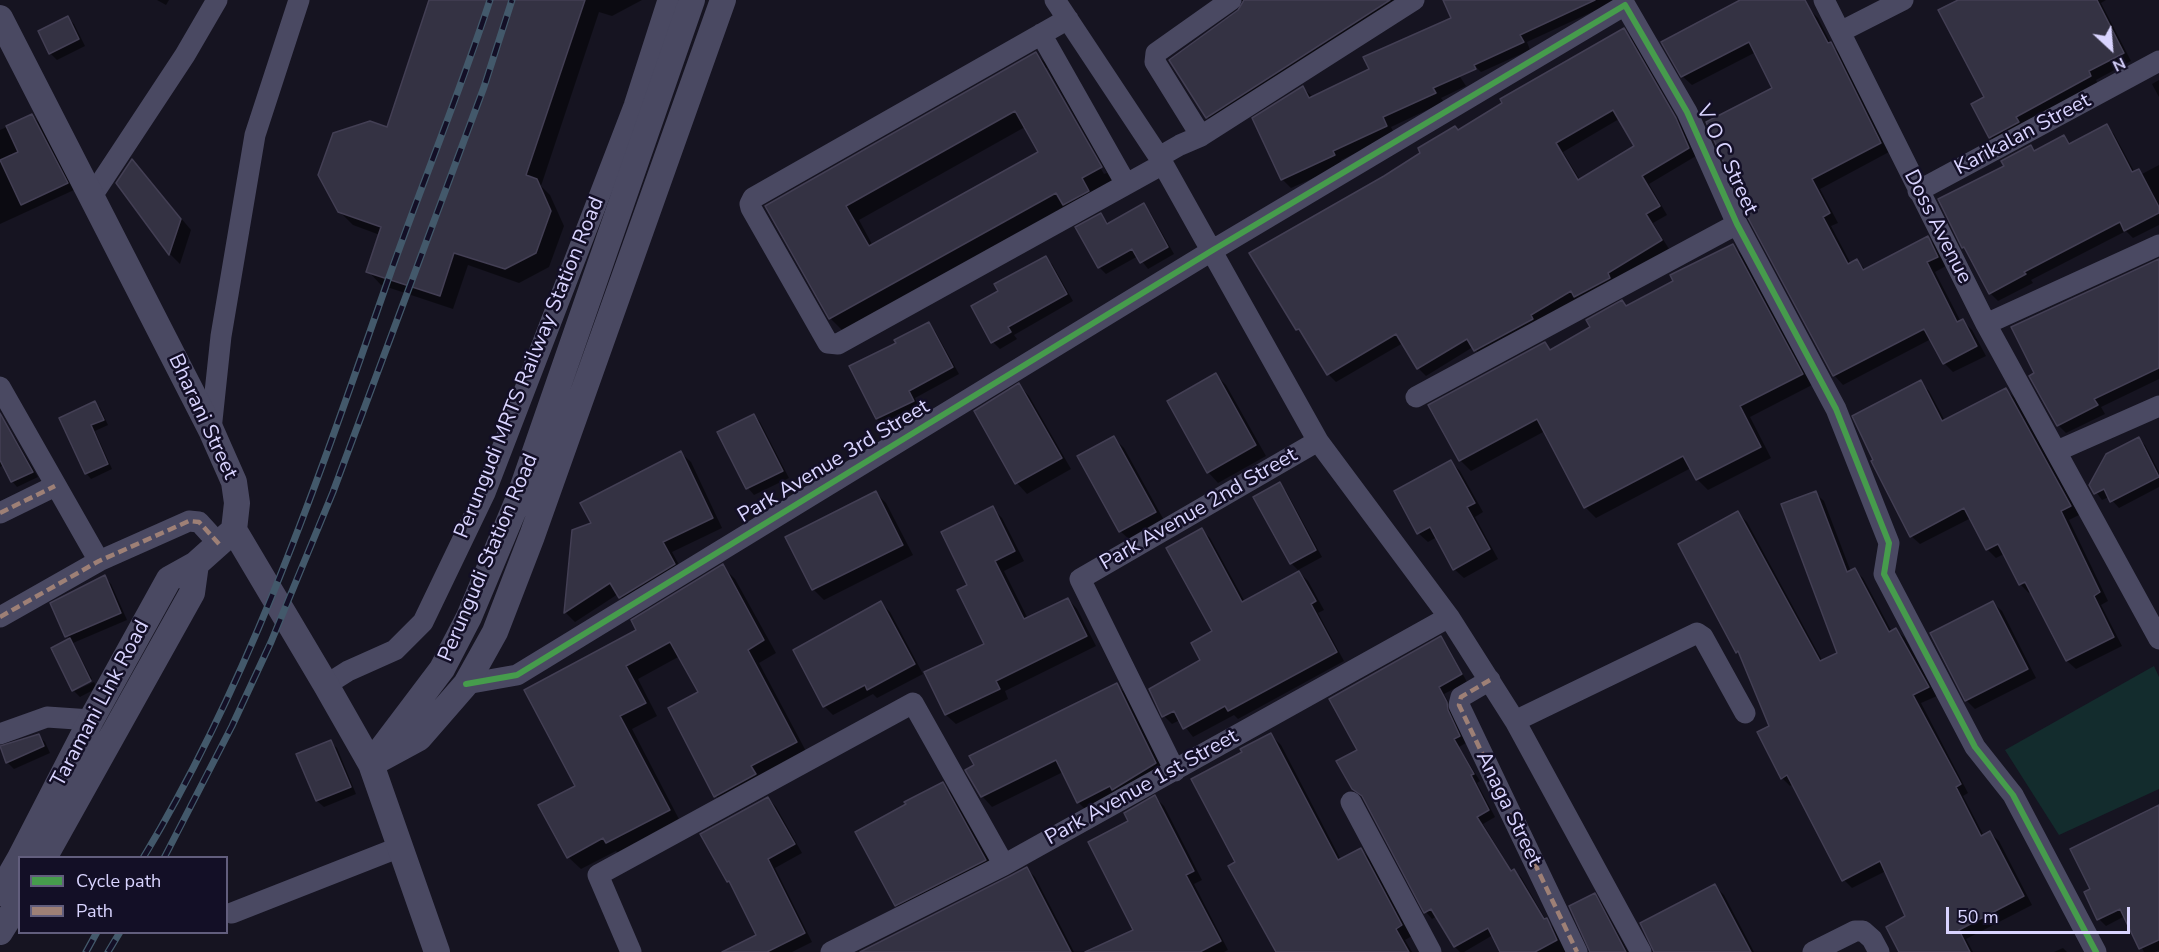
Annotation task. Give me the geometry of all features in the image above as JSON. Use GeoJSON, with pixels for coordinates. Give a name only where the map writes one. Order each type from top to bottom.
{"type":"FeatureCollection","features":[{"type":"Feature","properties":{"kind":"street"},"geometry":{"type":"LineString","coordinates":[[92,196],[185,55],[217,0]]}},
{"type":"Feature","properties":{"kind":"street"},"geometry":{"type":"LineString","coordinates":[[211,430],[222,336],[255,135],[299,0]]}},
{"type":"Feature","properties":{"kind":"street","name":"Perungudi MRTS Railway Station Road"},"geometry":{"type":"LineString","coordinates":[[326,685],[348,671],[395,650],[423,622],[485,493],[634,106],[668,0]]}},
{"type":"Feature","properties":{"kind":"street","name":"Perungudi Station Road"},"geometry":{"type":"LineString","coordinates":[[371,764],[442,669],[469,617],[515,506],[692,0]]}},
{"type":"Feature","properties":{"kind":"street","name":"Perungudi Station Road"},"geometry":{"type":"LineString","coordinates":[[371,764],[419,738],[466,684],[495,632],[532,536],[723,0]]}},
{"type":"Feature","properties":{"kind":"street"},"geometry":{"type":"LineString","coordinates":[[1055,0],[1161,160],[1318,441],[1449,617],[1490,680],[1515,721],[1641,952]]}},
{"type":"Feature","properties":{"kind":"street"},"geometry":{"type":"LineString","coordinates":[[1068,19],[753,198],[751,208],[828,343],[838,344],[1126,184],[1180,145],[1201,136],[1414,0]]}},
{"type":"Feature","properties":{"kind":"street","name":"Doss Avenue"},"geometry":{"type":"LineString","coordinates":[[1824,0],[1986,324],[2057,451],[2154,615],[2159,639]]}},
{"type":"Feature","properties":{"kind":"street"},"geometry":{"type":"LineString","coordinates":[[1840,32],[1903,0]]}},
{"type":"Feature","properties":{"kind":"street"},"geometry":{"type":"LineString","coordinates":[[1201,136],[1155,62],[1155,57],[1156,53],[1223,2]]}},
{"type":"Feature","properties":{"kind":"street","name":"V O C Street"},"geometry":{"type":"LineString","coordinates":[[1213,250],[1625,5],[1687,112],[1737,224],[1836,409],[1889,543],[1884,573],[1975,747],[2013,795],[2097,952]]}},
{"type":"Feature","properties":{"kind":"street","name":"Bharani Street"},"geometry":{"type":"LineString","coordinates":[[0,18],[211,430],[234,483],[237,503],[226,537]]}},
{"type":"Feature","properties":{"kind":"street"},"geometry":{"type":"LineString","coordinates":[[1041,34],[1126,184]]}},
{"type":"Feature","properties":{"kind":"street","name":"Karikalan Street"},"geometry":{"type":"LineString","coordinates":[[1918,191],[2159,61]]}},
{"type":"Feature","properties":{"kind":"street"},"geometry":{"type":"LineString","coordinates":[[1416,397],[1737,224]]}},
{"type":"Feature","properties":{"kind":"street"},"geometry":{"type":"LineString","coordinates":[[1986,324],[2159,244]]}},
{"type":"Feature","properties":{"kind":"street","name":"Park Avenue 3rd Street"},"geometry":{"type":"LineString","coordinates":[[466,684],[517,675],[1213,250]]}},
{"type":"Feature","properties":{"kind":"street"},"geometry":{"type":"LineString","coordinates":[[0,387],[99,561]]}},
{"type":"Feature","properties":{"kind":"street"},"geometry":{"type":"LineString","coordinates":[[2057,451],[2159,406]]}},
{"type":"Feature","properties":{"kind":"street","name":"Park Avenue 2nd Street"},"geometry":{"type":"LineString","coordinates":[[1175,771],[1080,579],[1318,441]]}},
{"type":"Feature","properties":{"kind":"street"},"geometry":{"type":"LineString","coordinates":[[0,513],[55,486]]}},
{"type":"Feature","properties":{"kind":"street"},"geometry":{"type":"LineString","coordinates":[[0,617],[99,561],[189,521],[199,522],[226,537],[326,685],[371,764],[437,952]]}},
{"type":"Feature","properties":{"kind":"street","name":"Taramani Link Road"},"geometry":{"type":"LineString","coordinates":[[0,893],[14,862],[169,579],[196,564],[226,537]]}},
{"type":"Feature","properties":{"kind":"street","name":"Taramani Link Road"},"geometry":{"type":"LineString","coordinates":[[45,856],[192,593],[196,564]]}},
{"type":"Feature","properties":{"kind":"street","name":"Park Avenue 1st Street"},"geometry":{"type":"LineString","coordinates":[[831,952],[1004,865],[1449,617]]}},
{"type":"Feature","properties":{"kind":"street"},"geometry":{"type":"LineString","coordinates":[[1515,721],[1697,633],[1703,637],[1745,713]]}},
{"type":"Feature","properties":{"kind":"street","name":"Anaga Street"},"geometry":{"type":"LineString","coordinates":[[1490,680],[1461,697],[1459,705],[1577,952]]}},
{"type":"Feature","properties":{"kind":"street"},"geometry":{"type":"LineString","coordinates":[[631,952],[598,875],[914,703],[1004,865]]}},
{"type":"Feature","properties":{"kind":"street"},"geometry":{"type":"LineString","coordinates":[[0,734],[47,717],[92,720]]}},
{"type":"Feature","properties":{"kind":"street"},"geometry":{"type":"LineString","coordinates":[[1352,802],[1431,952]]}},
{"type":"Feature","properties":{"kind":"street"},"geometry":{"type":"LineString","coordinates":[[232,913],[400,847]]}},
{"type":"Feature","properties":{"kind":"street"},"geometry":{"type":"LineString","coordinates":[[0,932],[18,903]]}},
{"type":"Feature","properties":{"kind":"street"},"geometry":{"type":"LineString","coordinates":[[1813,952],[1856,931],[1863,931],[1868,934],[1879,952]]}},
{"type":"Feature","properties":{"kind":"green space"},"geometry":{"type":"Polygon","coordinates":[[[2154,666],[2159,677],[2159,789],[2059,835],[2005,750],[2154,666]]]}},
{"type":"Feature","properties":{"kind":"building"},"geometry":{"type":"Polygon","coordinates":[[[429,0],[585,0],[526,175],[537,179],[551,211],[536,253],[505,269],[454,253],[440,296],[366,272],[381,227],[338,212],[318,175],[333,133],[370,121],[387,127],[429,0]]]}},
{"type":"Feature","properties":{"kind":"building"},"geometry":{"type":"Polygon","coordinates":[[[1244,0],[1390,0],[1206,118],[1169,60],[1238,10],[1244,0]]]}},
{"type":"Feature","properties":{"kind":"building"},"geometry":{"type":"Polygon","coordinates":[[[1443,0],[1595,0],[1520,35],[1524,42],[1474,65],[1476,69],[1433,88],[1436,93],[1383,117],[1387,126],[1333,151],[1335,155],[1281,180],[1252,118],[1303,86],[1309,98],[1369,69],[1363,57],[1451,18],[1443,0]]]}},
{"type":"Feature","properties":{"kind":"building"},"geometry":{"type":"Polygon","coordinates":[[[1740,0],[1805,0],[1828,43],[1831,42],[1881,143],[1812,179],[1830,213],[1823,217],[1848,264],[1857,259],[1863,270],[1928,236],[1938,257],[1927,262],[1957,322],[1963,319],[1977,346],[1943,364],[1924,329],[1833,376],[1748,218],[1706,122],[1772,88],[1749,42],[1681,77],[1661,42],[1740,0]]]}},
{"type":"Feature","properties":{"kind":"building"},"geometry":{"type":"Polygon","coordinates":[[[1958,0],[2097,0],[2124,53],[2089,71],[2091,76],[2016,117],[2019,122],[1989,138],[1971,104],[1984,97],[1938,10],[1958,0]]]}},
{"type":"Feature","properties":{"kind":"building"},"geometry":{"type":"Polygon","coordinates":[[[68,16],[79,39],[49,54],[38,31],[68,16]]]}},
{"type":"Feature","properties":{"kind":"building"},"geometry":{"type":"Polygon","coordinates":[[[1624,28],[1676,118],[1689,148],[1642,176],[1660,206],[1646,214],[1662,240],[1608,273],[1610,278],[1574,297],[1571,291],[1531,315],[1533,319],[1474,351],[1467,339],[1417,369],[1396,334],[1327,375],[1299,329],[1296,330],[1249,253],[1384,176],[1420,153],[1418,148],[1455,126],[1458,130],[1502,103],[1500,99],[1624,28]],[[1613,110],[1556,143],[1578,180],[1634,146],[1613,110]]]}},
{"type":"Feature","properties":{"kind":"building"},"geometry":{"type":"Polygon","coordinates":[[[1036,52],[1102,167],[1082,178],[1089,191],[1063,205],[1056,193],[829,319],[765,206],[1036,52]],[[1015,111],[846,206],[869,246],[1038,152],[1015,111]]]}},
{"type":"Feature","properties":{"kind":"building"},"geometry":{"type":"Polygon","coordinates":[[[32,114],[68,183],[21,205],[0,160],[18,152],[6,126],[32,114]]]}},
{"type":"Feature","properties":{"kind":"building"},"geometry":{"type":"Polygon","coordinates":[[[2107,124],[2132,172],[2139,169],[2159,207],[2159,213],[2124,231],[2120,222],[2024,272],[2026,274],[1989,294],[1964,247],[1962,248],[1938,199],[2004,166],[2001,161],[2031,145],[2034,151],[2064,135],[2069,144],[2107,124]]]}},
{"type":"Feature","properties":{"kind":"building"},"geometry":{"type":"Polygon","coordinates":[[[132,159],[181,219],[169,255],[116,183],[132,159]]]}},
{"type":"Feature","properties":{"kind":"building"},"geometry":{"type":"Polygon","coordinates":[[[1144,203],[1168,247],[1140,263],[1132,249],[1098,268],[1075,227],[1101,213],[1107,224],[1144,203]]]}},
{"type":"Feature","properties":{"kind":"building"},"geometry":{"type":"Polygon","coordinates":[[[1733,244],[1803,374],[1740,406],[1761,447],[1696,480],[1683,456],[1584,508],[1537,419],[1459,461],[1428,405],[1545,342],[1550,350],[1590,327],[1586,320],[1622,300],[1626,306],[1673,281],[1670,275],[1733,244]]]}},
{"type":"Feature","properties":{"kind":"building"},"geometry":{"type":"Polygon","coordinates":[[[1046,256],[1067,294],[1008,327],[1011,332],[991,343],[971,306],[998,291],[994,284],[1046,256]]]}},
{"type":"Feature","properties":{"kind":"building"},"geometry":{"type":"Polygon","coordinates":[[[2159,259],[2159,368],[2094,399],[2098,405],[2057,426],[2029,376],[2034,373],[2011,327],[2159,259]]]}},
{"type":"Feature","properties":{"kind":"building"},"geometry":{"type":"Polygon","coordinates":[[[929,322],[953,367],[909,391],[914,401],[876,419],[849,366],[896,343],[894,340],[929,322]]]}},
{"type":"Feature","properties":{"kind":"building"},"geometry":{"type":"Polygon","coordinates":[[[1216,373],[1256,445],[1207,473],[1167,401],[1216,373]]]}},
{"type":"Feature","properties":{"kind":"building"},"geometry":{"type":"Polygon","coordinates":[[[1921,380],[1942,421],[2006,388],[2071,506],[2061,511],[2100,592],[2094,596],[2114,637],[2066,661],[2025,582],[2019,585],[1998,544],[1986,550],[1964,508],[1910,537],[1871,461],[1873,460],[1852,416],[1921,380]]]}},
{"type":"Feature","properties":{"kind":"building"},"geometry":{"type":"Polygon","coordinates":[[[1019,383],[1062,458],[1015,484],[974,411],[1019,383]]]}},
{"type":"Feature","properties":{"kind":"building"},"geometry":{"type":"Polygon","coordinates":[[[95,401],[104,420],[91,425],[108,464],[85,474],[59,418],[95,401]]]}},
{"type":"Feature","properties":{"kind":"building"},"geometry":{"type":"Polygon","coordinates":[[[0,413],[33,472],[11,482],[0,460],[0,413]]]}},
{"type":"Feature","properties":{"kind":"building"},"geometry":{"type":"Polygon","coordinates":[[[754,414],[783,471],[746,489],[717,432],[754,414]]]}},
{"type":"Feature","properties":{"kind":"building"},"geometry":{"type":"Polygon","coordinates":[[[1114,436],[1156,512],[1119,532],[1077,456],[1114,436]]]}},
{"type":"Feature","properties":{"kind":"building"},"geometry":{"type":"Polygon","coordinates":[[[2139,437],[2159,477],[2110,502],[2104,489],[2094,494],[2089,485],[2106,454],[2139,437]]]}},
{"type":"Feature","properties":{"kind":"building"},"geometry":{"type":"Polygon","coordinates":[[[681,451],[713,518],[663,542],[675,564],[619,598],[610,583],[564,613],[572,530],[591,523],[580,503],[681,451]]]}},
{"type":"Feature","properties":{"kind":"building"},"geometry":{"type":"Polygon","coordinates":[[[1451,460],[1475,503],[1467,507],[1490,549],[1453,570],[1430,527],[1417,534],[1394,491],[1451,460]]]}},
{"type":"Feature","properties":{"kind":"building"},"geometry":{"type":"Polygon","coordinates":[[[1280,482],[1316,550],[1290,564],[1253,497],[1280,482]]]}},
{"type":"Feature","properties":{"kind":"building"},"geometry":{"type":"Polygon","coordinates":[[[876,491],[903,545],[812,590],[785,537],[876,491]]]}},
{"type":"Feature","properties":{"kind":"building"},"geometry":{"type":"Polygon","coordinates":[[[1816,491],[1847,572],[1855,568],[1889,632],[1896,628],[1929,687],[1913,695],[1961,784],[1956,787],[1981,836],[1990,831],[2024,896],[1959,930],[1970,952],[1899,952],[1886,927],[1905,916],[1880,861],[1842,881],[1787,775],[1781,779],[1757,732],[1769,726],[1738,651],[1736,653],[1678,544],[1738,511],[1820,661],[1837,653],[1781,504],[1816,491]]]}},
{"type":"Feature","properties":{"kind":"building"},"geometry":{"type":"Polygon","coordinates":[[[993,506],[1015,551],[995,561],[1024,619],[1068,598],[1087,636],[996,681],[1000,689],[945,715],[924,672],[984,644],[957,590],[967,585],[941,532],[993,506]]]}},
{"type":"Feature","properties":{"kind":"building"},"geometry":{"type":"Polygon","coordinates":[[[1202,528],[1242,602],[1299,571],[1316,601],[1311,604],[1337,652],[1228,711],[1225,706],[1183,729],[1174,711],[1162,717],[1149,689],[1200,660],[1191,643],[1212,631],[1166,548],[1202,528]]]}},
{"type":"Feature","properties":{"kind":"building"},"geometry":{"type":"Polygon","coordinates":[[[723,564],[764,640],[748,650],[797,742],[751,766],[756,774],[714,797],[668,708],[698,692],[670,642],[626,666],[646,703],[620,716],[670,810],[606,843],[603,838],[567,858],[538,805],[575,786],[524,690],[636,630],[631,620],[723,564]]]}},
{"type":"Feature","properties":{"kind":"building"},"geometry":{"type":"Polygon","coordinates":[[[105,575],[121,613],[65,637],[50,603],[105,575]]]}},
{"type":"Feature","properties":{"kind":"building"},"geometry":{"type":"Polygon","coordinates":[[[881,601],[915,664],[867,690],[865,685],[823,707],[793,650],[881,601]]]}},
{"type":"Feature","properties":{"kind":"building"},"geometry":{"type":"Polygon","coordinates":[[[1993,601],[2028,669],[1965,701],[1930,633],[1993,601]]]}},
{"type":"Feature","properties":{"kind":"building"},"geometry":{"type":"Polygon","coordinates":[[[1441,636],[1462,674],[1439,687],[1460,736],[1454,739],[1474,774],[1471,775],[1489,810],[1477,817],[1511,871],[1514,869],[1544,919],[1547,918],[1557,940],[1535,952],[1500,952],[1488,928],[1454,947],[1431,909],[1424,913],[1362,796],[1352,789],[1336,761],[1357,750],[1329,699],[1441,636]]]}},
{"type":"Feature","properties":{"kind":"building"},"geometry":{"type":"Polygon","coordinates":[[[70,638],[91,681],[72,691],[51,648],[70,638]]]}},
{"type":"Feature","properties":{"kind":"building"},"geometry":{"type":"Polygon","coordinates":[[[1117,683],[1156,763],[1112,790],[1110,786],[1077,803],[1056,760],[981,797],[965,770],[974,765],[969,756],[1117,683]]]}},
{"type":"Feature","properties":{"kind":"building"},"geometry":{"type":"Polygon","coordinates":[[[1271,733],[1338,860],[1361,848],[1402,925],[1396,929],[1409,952],[1276,952],[1228,866],[1235,862],[1191,779],[1242,752],[1240,749],[1271,733]]]}},
{"type":"Feature","properties":{"kind":"building"},"geometry":{"type":"Polygon","coordinates":[[[39,734],[44,746],[6,763],[0,746],[39,734]]]}},
{"type":"Feature","properties":{"kind":"building"},"geometry":{"type":"Polygon","coordinates":[[[331,740],[351,787],[316,801],[296,754],[331,740]]]}},
{"type":"Feature","properties":{"kind":"building"},"geometry":{"type":"Polygon","coordinates":[[[943,782],[986,860],[895,906],[855,832],[906,804],[904,802],[943,782]]]}},
{"type":"Feature","properties":{"kind":"building"},"geometry":{"type":"Polygon","coordinates":[[[1155,795],[1194,871],[1186,875],[1221,941],[1200,952],[1085,952],[1133,930],[1088,842],[1128,821],[1124,813],[1155,795]]]}},
{"type":"Feature","properties":{"kind":"building"},"geometry":{"type":"Polygon","coordinates":[[[768,797],[795,844],[768,859],[805,933],[767,952],[722,952],[756,935],[729,881],[727,882],[700,834],[768,797]]]}},
{"type":"Feature","properties":{"kind":"building"},"geometry":{"type":"Polygon","coordinates":[[[2159,805],[2159,940],[2139,949],[2120,909],[2097,920],[2084,892],[2090,889],[2070,849],[2159,805]]]}},
{"type":"Feature","properties":{"kind":"building"},"geometry":{"type":"Polygon","coordinates":[[[1027,867],[1071,952],[860,952],[1010,876],[1027,867]]]}},
{"type":"Feature","properties":{"kind":"building"},"geometry":{"type":"Polygon","coordinates":[[[1715,884],[1751,952],[1654,952],[1640,923],[1715,884]]]}},
{"type":"Feature","properties":{"kind":"building"},"geometry":{"type":"Polygon","coordinates":[[[1595,893],[1626,952],[1590,952],[1569,906],[1595,893]]]}},
{"type":"Feature","properties":{"kind":"railway"},"geometry":{"type":"LineString","coordinates":[[144,856],[182,790],[217,720],[280,576],[336,428],[490,0]]}},
{"type":"Feature","properties":{"kind":"railway"},"geometry":{"type":"LineString","coordinates":[[165,856],[232,726],[271,642],[333,492],[484,87],[512,0]]}},
{"type":"Feature","properties":{"kind":"railway"},"geometry":{"type":"LineString","coordinates":[[86,952],[96,934]]}},
{"type":"Feature","properties":{"kind":"railway"},"geometry":{"type":"LineString","coordinates":[[108,952],[119,934]]}},
{"type":"Feature","properties":{"kind":"marked path"},"geometry":{"type":"LineString","coordinates":[[0,513],[55,486]]}},
{"type":"Feature","properties":{"kind":"marked path"},"geometry":{"type":"LineString","coordinates":[[0,617],[99,561],[189,521],[199,522],[219,544]]}},
{"type":"Feature","properties":{"kind":"marked path"},"geometry":{"type":"LineString","coordinates":[[1490,680],[1461,697],[1459,705],[1577,952]]}},
{"type":"Feature","properties":{"kind":"cycle path"},"geometry":{"type":"LineString","coordinates":[[466,684],[517,675],[1213,250],[1625,5],[1687,112],[1737,224],[1836,409],[1889,543],[1884,574],[1975,747],[2013,795],[2096,952]]}}]}
